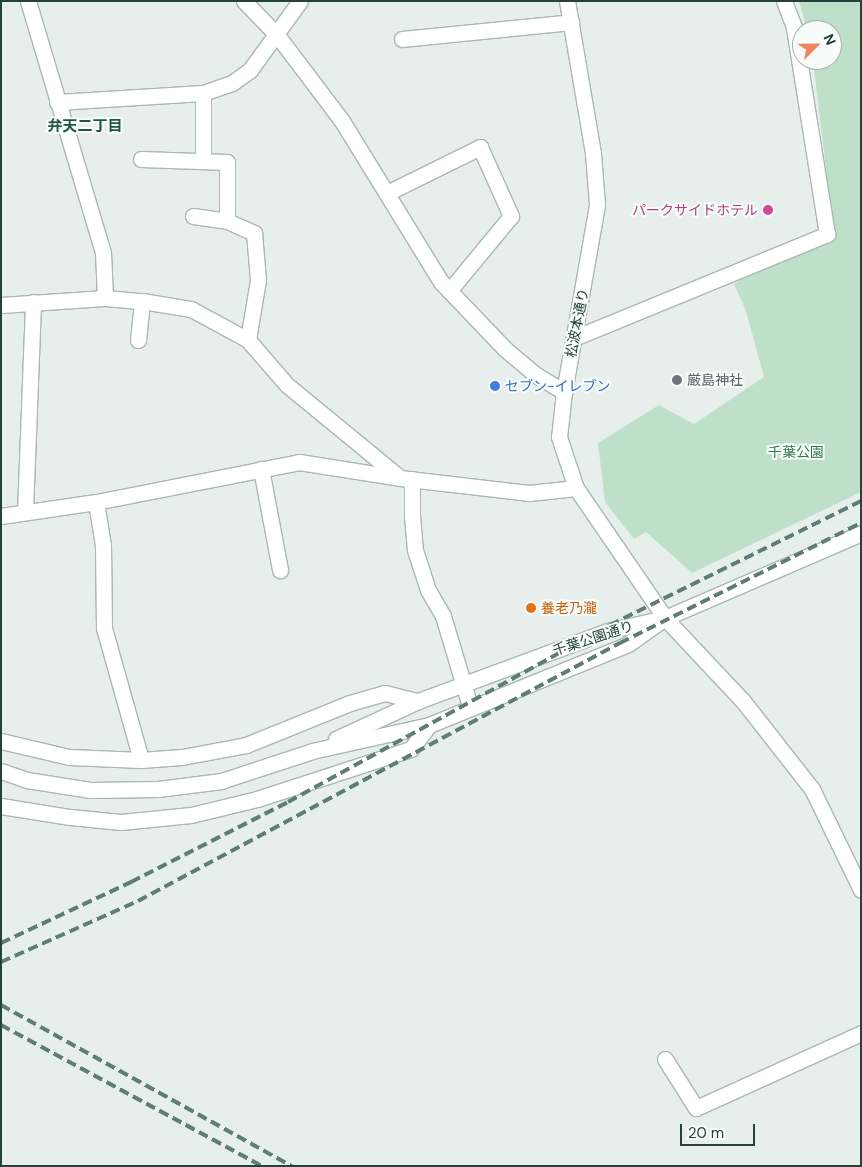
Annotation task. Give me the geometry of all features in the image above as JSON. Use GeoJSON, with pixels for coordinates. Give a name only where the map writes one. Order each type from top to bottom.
{"type":"FeatureCollection","features":[{"type":"Feature","properties":{"kind":"street"},"geometry":{"type":"LineString","coordinates":[[28,1],[103,252],[105,298]]}},
{"type":"Feature","properties":{"kind":"street"},"geometry":{"type":"LineString","coordinates":[[244,1],[277,35],[342,121],[441,282],[505,349],[536,375],[564,392]]}},
{"type":"Feature","properties":{"kind":"street"},"geometry":{"type":"LineString","coordinates":[[57,102],[203,93],[232,84],[250,70],[300,1]]}},
{"type":"Feature","properties":{"kind":"street","name":"松波本通り"},"geometry":{"type":"LineString","coordinates":[[567,1],[593,153],[597,205],[564,392],[559,437],[576,488],[665,618],[743,701],[812,789],[861,890]]}},
{"type":"Feature","properties":{"kind":"street"},"geometry":{"type":"LineString","coordinates":[[574,338],[827,234],[794,27],[784,1]]}},
{"type":"Feature","properties":{"kind":"street"},"geometry":{"type":"LineString","coordinates":[[402,40],[571,22]]}},
{"type":"Feature","properties":{"kind":"street"},"geometry":{"type":"LineString","coordinates":[[203,93],[204,161]]}},
{"type":"Feature","properties":{"kind":"street"},"geometry":{"type":"LineString","coordinates":[[386,193],[480,147],[511,216],[449,291]]}},
{"type":"Feature","properties":{"kind":"street"},"geometry":{"type":"LineString","coordinates":[[141,159],[227,162],[227,221]]}},
{"type":"Feature","properties":{"kind":"street"},"geometry":{"type":"LineString","coordinates":[[193,216],[227,221],[254,233],[258,280],[248,340]]}},
{"type":"Feature","properties":{"kind":"street"},"geometry":{"type":"LineString","coordinates":[[1,305],[105,298],[142,301],[192,309],[248,340],[287,385],[406,478],[415,550],[428,590],[443,616],[470,706]]}},
{"type":"Feature","properties":{"kind":"street"},"geometry":{"type":"LineString","coordinates":[[138,340],[142,301]]}},
{"type":"Feature","properties":{"kind":"street"},"geometry":{"type":"LineString","coordinates":[[25,512],[33,302]]}},
{"type":"Feature","properties":{"kind":"street"},"geometry":{"type":"LineString","coordinates":[[1,516],[96,502],[299,462],[406,478],[529,493],[576,488]]}},
{"type":"Feature","properties":{"kind":"street"},"geometry":{"type":"LineString","coordinates":[[261,470],[280,570]]}},
{"type":"Feature","properties":{"kind":"street"},"geometry":{"type":"LineString","coordinates":[[96,502],[103,545],[104,628],[142,760]]}},
{"type":"Feature","properties":{"kind":"street"},"geometry":{"type":"LineString","coordinates":[[665,618],[861,533]]}},
{"type":"Feature","properties":{"kind":"street","name":"千葉公園通り"},"geometry":{"type":"LineString","coordinates":[[312,751],[418,701],[463,684],[607,631],[665,618]]}},
{"type":"Feature","properties":{"kind":"street","name":"千葉公園通り"},"geometry":{"type":"LineString","coordinates":[[312,751],[429,725],[470,706],[628,644],[665,618]]}},
{"type":"Feature","properties":{"kind":"street"},"geometry":{"type":"LineString","coordinates":[[1,741],[70,757],[142,760],[182,757],[246,745],[350,702],[384,693],[418,701]]}},
{"type":"Feature","properties":{"kind":"street"},"geometry":{"type":"LineString","coordinates":[[1,806],[70,817],[121,822],[191,815],[257,799],[411,749],[429,725]]}},
{"type":"Feature","properties":{"kind":"street"},"geometry":{"type":"LineString","coordinates":[[1,771],[27,780],[90,790],[158,789],[221,781],[312,751]]}},
{"type":"Feature","properties":{"kind":"street"},"geometry":{"type":"LineString","coordinates":[[665,1059],[696,1108],[861,1033]]}},
{"type":"Feature","properties":{"kind":"green space","name":"千葉公園"},"geometry":{"type":"Polygon","coordinates":[[[799,1],[861,1],[861,492],[692,573],[646,532],[634,539],[605,502],[598,443],[659,405],[694,424],[764,377],[746,311],[734,284],[738,282],[737,277],[834,236],[814,70],[842,70],[842,20],[804,20],[799,1]]]}},
{"type":"Feature","properties":{"kind":"railway"},"geometry":{"type":"LineString","coordinates":[[1,943],[131,882],[288,802],[610,625],[861,501]]}},
{"type":"Feature","properties":{"kind":"railway"},"geometry":{"type":"LineString","coordinates":[[1,962],[138,901],[620,643],[861,523]]}},
{"type":"Feature","properties":{"kind":"railway"},"geometry":{"type":"LineString","coordinates":[[1,1005],[292,1166]]}},
{"type":"Feature","properties":{"kind":"railway"},"geometry":{"type":"LineString","coordinates":[[1,1025],[262,1166]]}},
{"type":"Feature","properties":{"kind":"place","name":"パークサイドホテル"},"geometry":{"type":"Point","coordinates":[768,210]}},
{"type":"Feature","properties":{"kind":"place","name":"厳島神社"},"geometry":{"type":"Point","coordinates":[677,380]}},
{"type":"Feature","properties":{"kind":"place","name":"セブン-イレブン"},"geometry":{"type":"Point","coordinates":[495,386]}},
{"type":"Feature","properties":{"kind":"place","name":"養老乃瀧"},"geometry":{"type":"Point","coordinates":[531,608]}},
{"type":"Feature","properties":{"kind":"district","name":"弁天二丁目"},"geometry":{"type":"Point","coordinates":[85,127]}}]}
